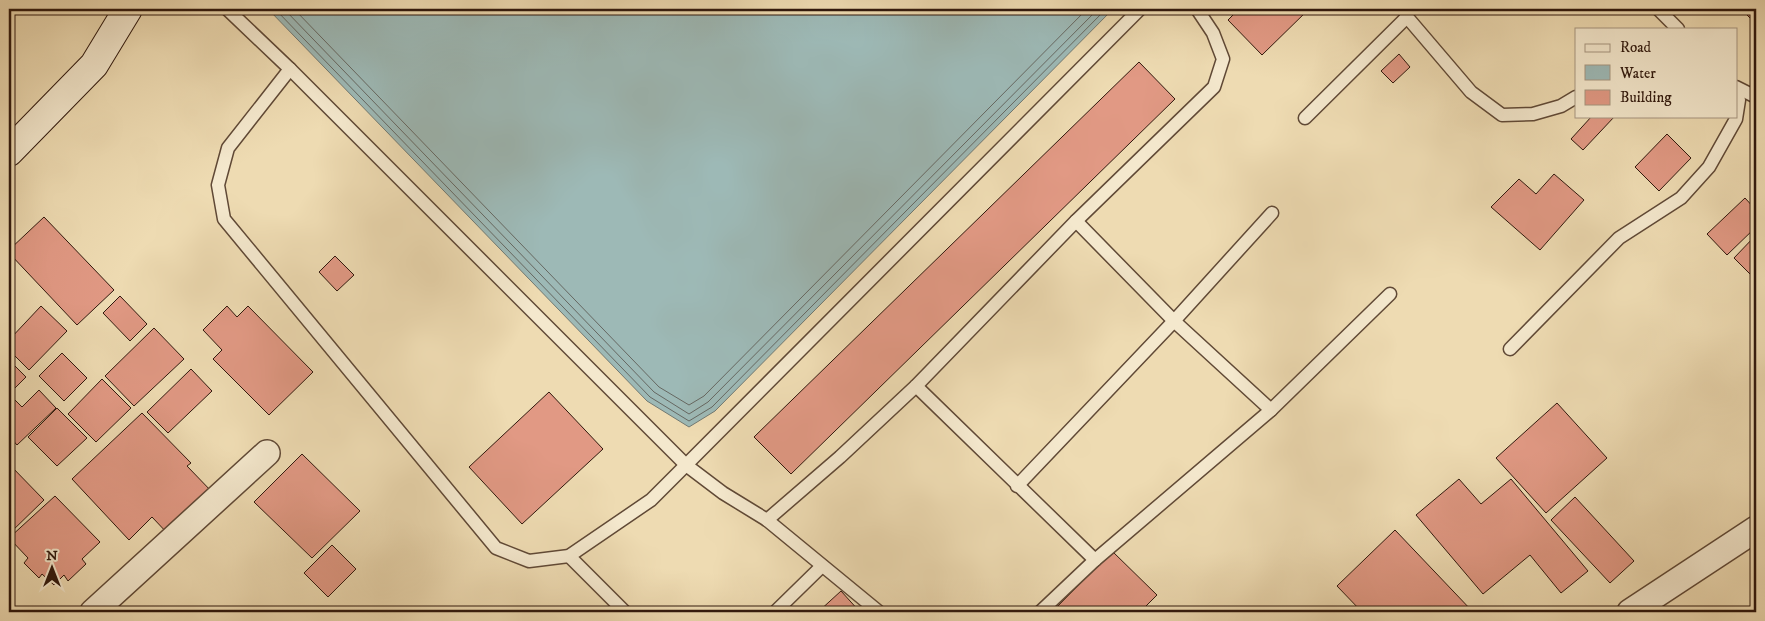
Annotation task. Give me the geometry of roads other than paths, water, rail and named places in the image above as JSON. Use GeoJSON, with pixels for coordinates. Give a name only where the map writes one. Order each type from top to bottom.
{"type":"FeatureCollection","features":[{"type":"Feature","properties":{"kind":"main road"},"geometry":{"type":"LineString","coordinates":[[9,152],[94,65],[128,9]]}},
{"type":"Feature","properties":{"kind":"street"},"geometry":{"type":"LineString","coordinates":[[93,612],[267,453]]}},
{"type":"Feature","properties":{"kind":"street"},"geometry":{"type":"LineString","coordinates":[[1630,612],[1756,529]]}},
{"type":"Feature","properties":{"kind":"lane"},"geometry":{"type":"LineString","coordinates":[[227,9],[290,69],[686,465],[723,493],[767,520],[879,612]]}},
{"type":"Feature","properties":{"kind":"lane"},"geometry":{"type":"LineString","coordinates":[[290,69],[228,148],[218,185],[224,219],[496,548],[529,561],[569,556],[651,500],[1140,9]]}},
{"type":"Feature","properties":{"kind":"lane"},"geometry":{"type":"LineString","coordinates":[[767,520],[840,457],[916,386],[1076,221],[1214,87],[1223,60],[1213,34],[1197,9]]}},
{"type":"Feature","properties":{"kind":"lane"},"geometry":{"type":"LineString","coordinates":[[1658,9],[1677,28]]}},
{"type":"Feature","properties":{"kind":"lane"},"geometry":{"type":"LineString","coordinates":[[1305,118],[1406,13],[1471,92],[1502,115],[1533,114],[1561,106],[1575,98]]}},
{"type":"Feature","properties":{"kind":"lane"},"geometry":{"type":"LineString","coordinates":[[1738,89],[1756,97]]}},
{"type":"Feature","properties":{"kind":"lane"},"geometry":{"type":"LineString","coordinates":[[1510,349],[1619,238],[1681,198],[1709,167],[1734,118]]}},
{"type":"Feature","properties":{"kind":"lane"},"geometry":{"type":"LineString","coordinates":[[1017,486],[1174,321],[1272,213]]}},
{"type":"Feature","properties":{"kind":"lane"},"geometry":{"type":"LineString","coordinates":[[1076,221],[1174,321],[1271,410]]}},
{"type":"Feature","properties":{"kind":"lane"},"geometry":{"type":"LineString","coordinates":[[1040,612],[1095,560],[1271,410],[1390,294]]}},
{"type":"Feature","properties":{"kind":"lane"},"geometry":{"type":"LineString","coordinates":[[916,386],[1095,560]]}},
{"type":"Feature","properties":{"kind":"lane"},"geometry":{"type":"LineString","coordinates":[[569,556],[625,612]]}},
{"type":"Feature","properties":{"kind":"lane"},"geometry":{"type":"LineString","coordinates":[[775,612],[822,566]]}},
{"type":"Feature","properties":{"kind":"water"},"geometry":{"type":"Polygon","coordinates":[[[268,9],[1113,9],[715,411],[689,427],[647,401],[268,9]]]}}]}
